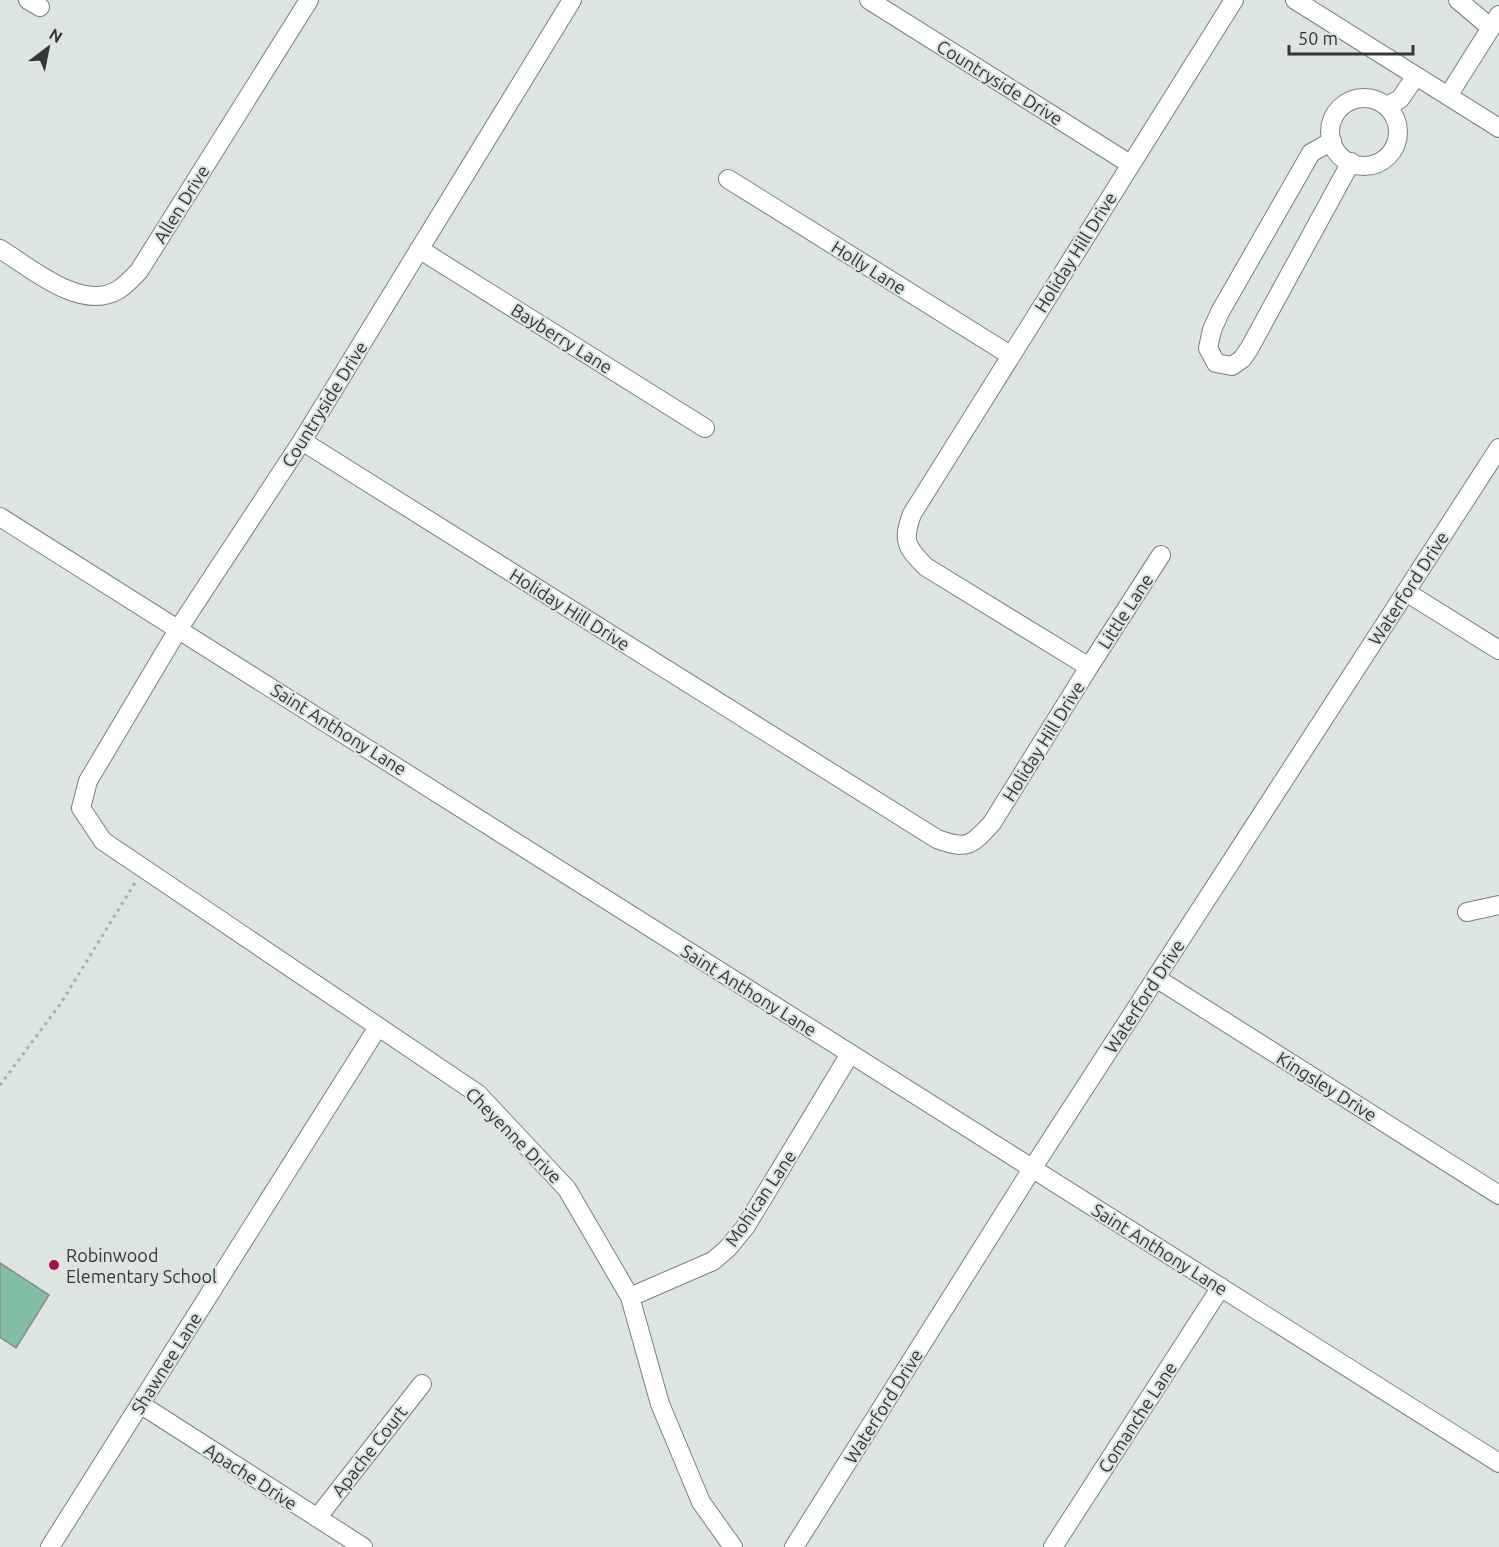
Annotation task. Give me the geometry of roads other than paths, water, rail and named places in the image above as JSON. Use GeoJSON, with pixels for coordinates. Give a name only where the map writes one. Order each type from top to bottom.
{"type":"FeatureCollection","features":[{"type":"Feature","properties":{"kind":"street","name":"Allen Drive"},"geometry":{"type":"LineString","coordinates":[[0,249],[68,292],[99,297],[118,290],[139,271],[309,0]]}},
{"type":"Feature","properties":{"kind":"street","name":"Countryside Drive"},"geometry":{"type":"LineString","coordinates":[[81,808],[88,781],[179,628],[302,441],[572,0]]}},
{"type":"Feature","properties":{"kind":"street","name":"Countryside Drive"},"geometry":{"type":"LineString","coordinates":[[869,0],[1130,164]]}},
{"type":"Feature","properties":{"kind":"street","name":"Holiday Hill Drive"},"geometry":{"type":"LineString","coordinates":[[302,441],[936,838],[955,846],[974,842],[992,823],[1089,667],[926,567],[910,550],[905,532],[912,514],[1010,355],[1234,0]]}},
{"type":"Feature","properties":{"kind":"street"},"geometry":{"type":"LineString","coordinates":[[1294,0],[1499,128]]}},
{"type":"Feature","properties":{"kind":"street"},"geometry":{"type":"LineString","coordinates":[[1448,96],[1495,22],[1458,0]]}},
{"type":"Feature","properties":{"kind":"street"},"geometry":{"type":"LineString","coordinates":[[1387,106],[1400,99],[1416,76]]}},
{"type":"Feature","properties":{"kind":"street"},"geometry":{"type":"LineString","coordinates":[[1366,98],[1377,100],[1387,106],[1398,126],[1398,137],[1388,156],[1379,163],[1368,166],[1357,165],[1338,154],[1330,133],[1331,122],[1336,112],[1344,104],[1355,99],[1366,98]]}},
{"type":"Feature","properties":{"kind":"street"},"geometry":{"type":"LineString","coordinates":[[1332,141],[1311,153],[1220,312],[1212,330],[1208,348],[1216,363],[1232,366],[1250,349],[1351,162]]}},
{"type":"Feature","properties":{"kind":"street","name":"Holly Lane"},"geometry":{"type":"LineString","coordinates":[[728,179],[1010,355]]}},
{"type":"Feature","properties":{"kind":"street","name":"Bayberry Lane"},"geometry":{"type":"LineString","coordinates":[[419,249],[705,428]]}},
{"type":"Feature","properties":{"kind":"street","name":"Waterford Drive"},"geometry":{"type":"LineString","coordinates":[[794,1547],[1032,1169],[1499,448]]}},
{"type":"Feature","properties":{"kind":"street","name":"Saint Anthony Lane"},"geometry":{"type":"LineString","coordinates":[[0,517],[1499,1463]]}},
{"type":"Feature","properties":{"kind":"street","name":"Little Lane"},"geometry":{"type":"LineString","coordinates":[[1089,667],[1161,555]]}},
{"type":"Feature","properties":{"kind":"street"},"geometry":{"type":"LineString","coordinates":[[1406,592],[1499,650]]}},
{"type":"Feature","properties":{"kind":"street","name":"Cheyenne Drive"},"geometry":{"type":"LineString","coordinates":[[81,808],[103,841],[478,1094],[567,1189],[630,1297],[660,1404],[702,1502],[733,1547]]}},
{"type":"Feature","properties":{"kind":"street"},"geometry":{"type":"LineString","coordinates":[[1467,912],[1499,905]]}},
{"type":"Feature","properties":{"kind":"street","name":"Kingsley Drive"},"geometry":{"type":"LineString","coordinates":[[1156,978],[1499,1195]]}},
{"type":"Feature","properties":{"kind":"street","name":"Shawnee Lane"},"geometry":{"type":"LineString","coordinates":[[50,1547],[378,1027]]}},
{"type":"Feature","properties":{"kind":"street","name":"Mohican Lane"},"geometry":{"type":"LineString","coordinates":[[630,1297],[713,1261],[728,1248],[746,1226],[850,1054]]}},
{"type":"Feature","properties":{"kind":"street","name":"Comanche Lane"},"geometry":{"type":"LineString","coordinates":[[1053,1547],[1221,1287]]}},
{"type":"Feature","properties":{"kind":"street","name":"Apache Court"},"geometry":{"type":"LineString","coordinates":[[317,1518],[422,1384]]}},
{"type":"Feature","properties":{"kind":"street","name":"Apache Drive"},"geometry":{"type":"LineString","coordinates":[[140,1404],[363,1547]]}},
{"type":"Feature","properties":{"kind":"place","name":"Robinwood Elementary School"},"geometry":{"type":"Point","coordinates":[54,1265]}}]}
